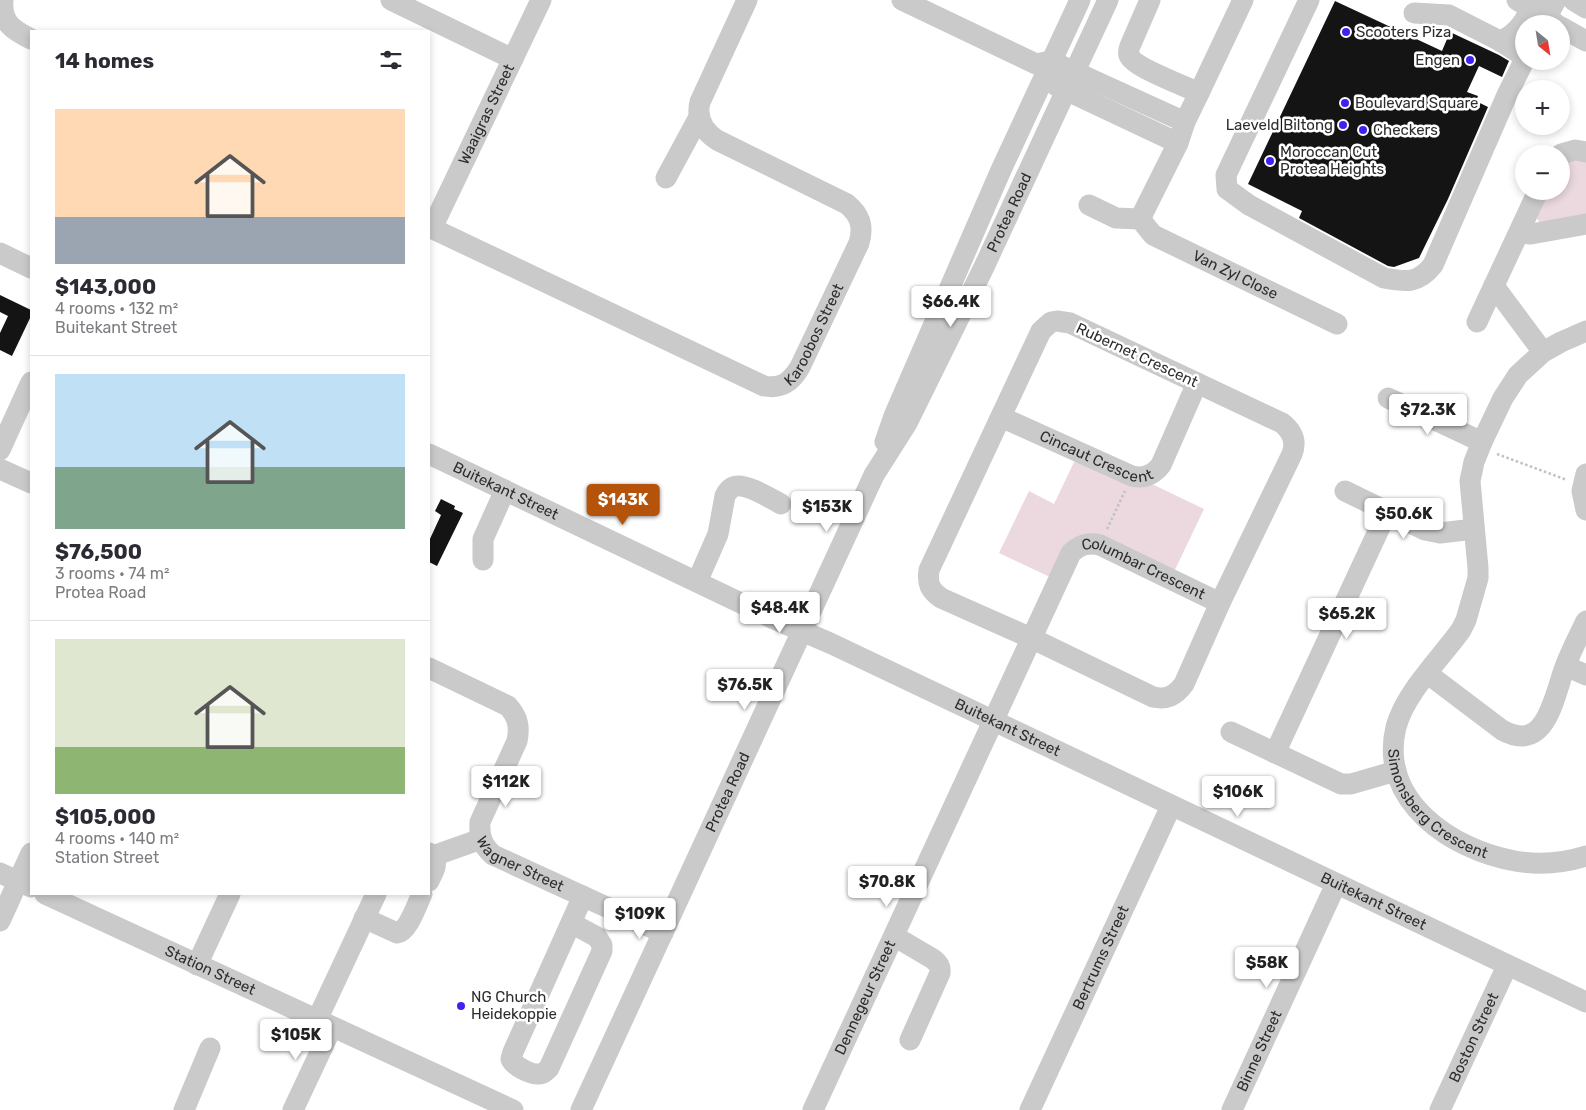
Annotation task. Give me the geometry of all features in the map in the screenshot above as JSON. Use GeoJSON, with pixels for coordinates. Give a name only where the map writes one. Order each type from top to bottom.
{"type":"FeatureCollection","features":[{"type":"Feature","properties":{"kind":"street"},"geometry":{"type":"LineString","coordinates":[[3,0],[4,15],[10,26],[15,31],[30,38]]}},
{"type":"Feature","properties":{"kind":"street"},"geometry":{"type":"LineString","coordinates":[[391,0],[513,59]]}},
{"type":"Feature","properties":{"kind":"street","name":"Waaigras Street"},"geometry":{"type":"LineString","coordinates":[[430,228],[540,0]]}},
{"type":"Feature","properties":{"kind":"street"},"geometry":{"type":"LineString","coordinates":[[666,178],[699,117],[700,102],[748,0]]}},
{"type":"Feature","properties":{"kind":"street"},"geometry":{"type":"LineString","coordinates":[[902,0],[1071,81],[1185,122]]}},
{"type":"Feature","properties":{"kind":"street","name":"Protea Road"},"geometry":{"type":"LineString","coordinates":[[580,1110],[874,475],[894,416],[962,257],[1044,68],[1080,0]]}},
{"type":"Feature","properties":{"kind":"street","name":"Protea Road"},"geometry":{"type":"LineString","coordinates":[[874,475],[920,397],[984,268],[1108,0]]}},
{"type":"Feature","properties":{"kind":"street"},"geometry":{"type":"LineString","coordinates":[[1150,0],[1130,46],[1128,54],[1130,59],[1144,68],[1199,93]]}},
{"type":"Feature","properties":{"kind":"street"},"geometry":{"type":"LineString","coordinates":[[1089,205],[1116,218],[1140,219],[1176,147],[1185,122],[1243,0]]}},
{"type":"Feature","properties":{"kind":"street"},"geometry":{"type":"LineString","coordinates":[[1309,0],[1226,175],[1227,189],[1249,204],[1384,278],[1402,281],[1417,279],[1426,274],[1433,265],[1520,70]]}},
{"type":"Feature","properties":{"kind":"street"},"geometry":{"type":"LineString","coordinates":[[1573,0],[1586,8]]}},
{"type":"Feature","properties":{"kind":"street"},"geometry":{"type":"LineString","coordinates":[[1500,41],[1512,35],[1543,12],[1586,41]]}},
{"type":"Feature","properties":{"kind":"street"},"geometry":{"type":"LineString","coordinates":[[1414,13],[1449,15],[1515,50]]}},
{"type":"Feature","properties":{"kind":"street"},"geometry":{"type":"LineString","coordinates":[[1071,81],[1176,147]]}},
{"type":"Feature","properties":{"kind":"street","name":"Karoobos Street"},"geometry":{"type":"LineString","coordinates":[[430,228],[764,386],[774,387],[783,385],[795,375],[800,366],[859,243],[862,233],[860,219],[856,211],[847,204],[710,136],[701,125],[699,117]]}},
{"type":"Feature","properties":{"kind":"street"},"geometry":{"type":"LineString","coordinates":[[1570,151],[1575,150],[1586,152]]}},
{"type":"Feature","properties":{"kind":"street"},"geometry":{"type":"LineString","coordinates":[[1477,322],[1534,200]]}},
{"type":"Feature","properties":{"kind":"street","name":"Van Zyl Close"},"geometry":{"type":"LineString","coordinates":[[1140,219],[1153,235],[1337,324]]}},
{"type":"Feature","properties":{"kind":"street"},"geometry":{"type":"LineString","coordinates":[[1519,233],[1531,234],[1586,224]]}},
{"type":"Feature","properties":{"kind":"street"},"geometry":{"type":"LineString","coordinates":[[0,253],[30,268]]}},
{"type":"Feature","properties":{"kind":"street"},"geometry":{"type":"LineString","coordinates":[[1494,286],[1543,352]]}},
{"type":"Feature","properties":{"kind":"street","name":"Rubernet Crescent"},"geometry":{"type":"LineString","coordinates":[[1057,321],[1070,323],[1282,423],[1291,433],[1294,444],[1292,454],[1220,603],[1184,684],[1178,692],[1170,697],[1161,699],[1152,697],[1031,638],[941,598],[935,593],[928,579],[929,570],[1001,417],[1041,331],[1051,322],[1057,321]]}},
{"type":"Feature","properties":{"kind":"street","name":"Simonsberg Crescent"},"geometry":{"type":"LineString","coordinates":[[1586,331],[1543,352],[1526,367],[1509,386],[1481,445],[1474,462],[1470,480],[1478,578],[1466,620],[1458,634],[1406,704],[1396,727],[1394,747],[1396,771],[1404,792],[1417,810],[1444,834],[1484,854],[1516,862],[1549,863],[1586,856]]}},
{"type":"Feature","properties":{"kind":"street","name":"Cincaut Crescent"},"geometry":{"type":"LineString","coordinates":[[1001,417],[1132,476],[1138,478],[1150,476],[1161,465],[1197,383]]}},
{"type":"Feature","properties":{"kind":"street"},"geometry":{"type":"LineString","coordinates":[[0,450],[30,384]]}},
{"type":"Feature","properties":{"kind":"street"},"geometry":{"type":"LineString","coordinates":[[1388,398],[1481,445]]}},
{"type":"Feature","properties":{"kind":"street","name":"Buitekant Street"},"geometry":{"type":"LineString","coordinates":[[430,454],[1586,1002]]}},
{"type":"Feature","properties":{"kind":"street"},"geometry":{"type":"LineString","coordinates":[[0,469],[30,483]]}},
{"type":"Feature","properties":{"kind":"street"},"geometry":{"type":"LineString","coordinates":[[1584,480],[1582,494],[1586,510]]}},
{"type":"Feature","properties":{"kind":"street"},"geometry":{"type":"LineString","coordinates":[[697,582],[718,534],[725,496],[728,490],[732,487],[745,486],[781,504]]}},
{"type":"Feature","properties":{"kind":"street"},"geometry":{"type":"LineString","coordinates":[[484,560],[483,539],[505,490]]}},
{"type":"Feature","properties":{"kind":"street"},"geometry":{"type":"LineString","coordinates":[[1345,492],[1425,530],[1434,532],[1474,529]]}},
{"type":"Feature","properties":{"kind":"street"},"geometry":{"type":"LineString","coordinates":[[1275,753],[1388,512]]}},
{"type":"Feature","properties":{"kind":"street","name":"Columbar Crescent"},"geometry":{"type":"LineString","coordinates":[[993,721],[1071,553],[1078,547],[1092,543],[1100,545],[1220,603]]}},
{"type":"Feature","properties":{"kind":"street"},"geometry":{"type":"LineString","coordinates":[[1428,674],[1502,730],[1520,736],[1533,733],[1546,721],[1566,666],[1586,621]]}},
{"type":"Feature","properties":{"kind":"street"},"geometry":{"type":"LineString","coordinates":[[1566,666],[1586,675]]}},
{"type":"Feature","properties":{"kind":"street","name":"Wagner Street"},"geometry":{"type":"LineString","coordinates":[[430,668],[508,706],[514,713],[518,724],[517,741],[480,822],[481,839],[486,848],[493,855],[663,933]]}},
{"type":"Feature","properties":{"kind":"street","name":"Dennegeur Street"},"geometry":{"type":"LineString","coordinates":[[813,1110],[993,721]]}},
{"type":"Feature","properties":{"kind":"street"},"geometry":{"type":"LineString","coordinates":[[1231,732],[1341,784],[1352,784],[1396,771]]}},
{"type":"Feature","properties":{"kind":"street","name":"Bertrums Street"},"geometry":{"type":"LineString","coordinates":[[1030,1110],[1171,806]]}},
{"type":"Feature","properties":{"kind":"street"},"geometry":{"type":"LineString","coordinates":[[430,879],[436,865],[436,860],[431,854],[481,839]]}},
{"type":"Feature","properties":{"kind":"street"},"geometry":{"type":"LineString","coordinates":[[0,921],[16,881],[30,856]]}},
{"type":"Feature","properties":{"kind":"street","name":"Binne Street"},"geometry":{"type":"LineString","coordinates":[[1232,1110],[1336,884]]}},
{"type":"Feature","properties":{"kind":"street","name":"Station Street"},"geometry":{"type":"LineString","coordinates":[[47,895],[513,1110]]}},
{"type":"Feature","properties":{"kind":"street"},"geometry":{"type":"LineString","coordinates":[[197,965],[230,895]]}},
{"type":"Feature","properties":{"kind":"street"},"geometry":{"type":"LineString","coordinates":[[293,1110],[364,918],[376,895]]}},
{"type":"Feature","properties":{"kind":"street"},"geometry":{"type":"LineString","coordinates":[[364,918],[396,933],[400,933],[406,927],[422,895]]}},
{"type":"Feature","properties":{"kind":"street"},"geometry":{"type":"LineString","coordinates":[[571,923],[597,937],[601,941],[602,951],[549,1068],[545,1072],[536,1074],[519,1067],[511,1059],[571,923],[583,896]]}},
{"type":"Feature","properties":{"kind":"street"},"geometry":{"type":"LineString","coordinates":[[894,936],[933,959],[940,968],[940,973],[910,1040]]}},
{"type":"Feature","properties":{"kind":"street","name":"Boston Street"},"geometry":{"type":"LineString","coordinates":[[1440,1110],[1507,966]]}},
{"type":"Feature","properties":{"kind":"street"},"geometry":{"type":"LineString","coordinates":[[184,1110],[210,1048]]}},
{"type":"Feature","properties":{"kind":"path"},"geometry":{"type":"LineString","coordinates":[[1481,445],[1584,480]]}},
{"type":"Feature","properties":{"kind":"path"},"geometry":{"type":"LineString","coordinates":[[1100,545],[1132,476]]}},
{"type":"Feature","properties":{"kind":"shaded area"},"geometry":{"type":"Polygon","coordinates":[[[1586,159],[1586,218],[1540,223],[1536,217],[1542,200],[1570,200],[1570,161],[1586,159]]]}},
{"type":"Feature","properties":{"kind":"shaded area"},"geometry":{"type":"Polygon","coordinates":[[[1076,458],[1150,483],[1204,509],[1173,574],[1101,540],[1052,578],[999,553],[1029,491],[1054,504],[1076,458]]]}},
{"type":"Feature","properties":{"kind":"building"},"geometry":{"type":"Polygon","coordinates":[[[1335,1],[1442,51],[1450,32],[1509,61],[1502,77],[1479,66],[1467,92],[1478,96],[1476,101],[1488,107],[1448,199],[1419,258],[1394,267],[1388,266],[1299,218],[1302,211],[1248,184],[1335,1]]]}},
{"type":"Feature","properties":{"kind":"building"},"geometry":{"type":"Polygon","coordinates":[[[0,295],[30,310],[30,318],[12,356],[0,350],[0,333],[8,316],[0,312],[0,295]]]}},
{"type":"Feature","properties":{"kind":"building"},"geometry":{"type":"Polygon","coordinates":[[[441,499],[455,506],[454,509],[463,513],[437,566],[430,562],[430,539],[441,515],[435,511],[441,499]]]}},
{"type":"Feature","properties":{"kind":"place","name":"Scooters Piza"},"geometry":{"type":"Point","coordinates":[1346,32]}},
{"type":"Feature","properties":{"kind":"place","name":"Engen"},"geometry":{"type":"Point","coordinates":[1470,60]}},
{"type":"Feature","properties":{"kind":"place","name":"Boulevard Square"},"geometry":{"type":"Point","coordinates":[1345,103]}},
{"type":"Feature","properties":{"kind":"place","name":"Laeveld Biltong"},"geometry":{"type":"Point","coordinates":[1343,125]}},
{"type":"Feature","properties":{"kind":"place","name":"Checkers"},"geometry":{"type":"Point","coordinates":[1363,130]}},
{"type":"Feature","properties":{"kind":"place","name":"Moroccan Cut Protea Heights"},"geometry":{"type":"Point","coordinates":[1270,161]}},
{"type":"Feature","properties":{"kind":"place","name":"NG Church Heidekoppie"},"geometry":{"type":"Point","coordinates":[461,1006]}}]}
